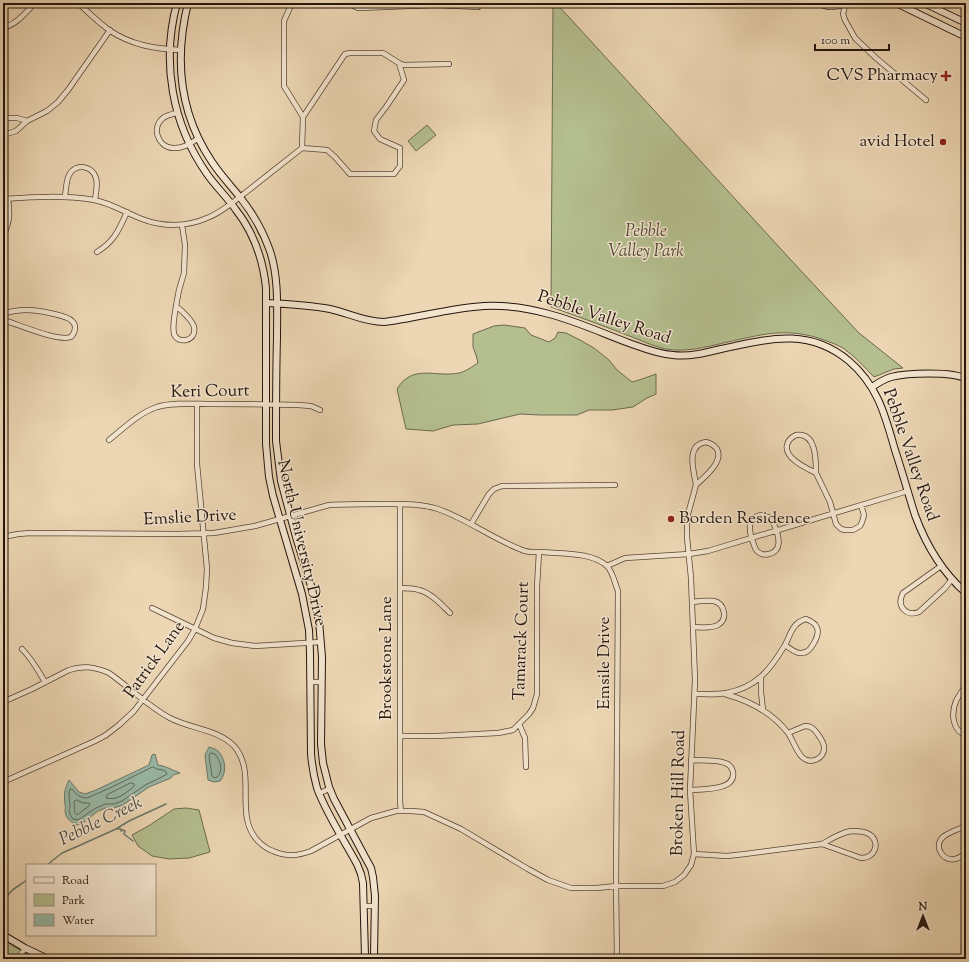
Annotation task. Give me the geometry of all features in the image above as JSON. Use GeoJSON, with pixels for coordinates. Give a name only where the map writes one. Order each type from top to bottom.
{"type":"FeatureCollection","features":[{"type":"Feature","properties":{"kind":"street"},"geometry":{"type":"LineString","coordinates":[[3,36],[5,30],[4,27],[15,22],[35,3]]}},
{"type":"Feature","properties":{"kind":"street"},"geometry":{"type":"LineString","coordinates":[[78,3],[119,36],[138,44],[156,49],[181,50]]}},
{"type":"Feature","properties":{"kind":"street","name":"North University Drive"},"geometry":{"type":"LineString","coordinates":[[177,3],[172,23],[170,50],[172,90],[177,113],[189,144],[196,157],[244,221],[253,237],[258,248],[264,272],[266,288],[266,444],[269,477],[273,496],[302,594],[306,614],[309,642],[311,754],[313,771],[323,803],[341,834],[361,874],[363,883],[366,959]]}},
{"type":"Feature","properties":{"kind":"street","name":"North University Drive"},"geometry":{"type":"LineString","coordinates":[[188,3],[182,34],[180,64],[183,89],[192,123],[212,162],[240,197],[258,225],[270,251],[274,264],[277,304],[276,441],[278,465],[290,516],[312,588],[319,621],[322,682],[322,754],[325,776],[329,789],[371,868],[373,877],[375,906],[373,959]]}},
{"type":"Feature","properties":{"kind":"street"},"geometry":{"type":"LineString","coordinates":[[292,3],[284,21],[284,86],[303,117]]}},
{"type":"Feature","properties":{"kind":"street"},"geometry":{"type":"LineString","coordinates":[[346,3],[358,8],[441,4],[478,7]]}},
{"type":"Feature","properties":{"kind":"street"},"geometry":{"type":"LineString","coordinates":[[818,3],[828,8],[845,5],[843,14],[855,38],[876,58],[926,100]]}},
{"type":"Feature","properties":{"kind":"street"},"geometry":{"type":"LineString","coordinates":[[896,3],[966,37]]}},
{"type":"Feature","properties":{"kind":"street"},"geometry":{"type":"LineString","coordinates":[[924,3],[966,23]]}},
{"type":"Feature","properties":{"kind":"street"},"geometry":{"type":"LineString","coordinates":[[3,135],[16,131],[27,120],[47,110],[58,102],[110,30]]}},
{"type":"Feature","properties":{"kind":"street"},"geometry":{"type":"LineString","coordinates":[[302,148],[303,117],[345,54],[350,52],[383,54],[404,65],[450,64]]}},
{"type":"Feature","properties":{"kind":"street"},"geometry":{"type":"LineString","coordinates":[[4,234],[9,221],[10,209],[6,199],[65,197],[95,200],[106,203],[150,222],[182,225],[194,223],[213,216],[240,197],[302,148],[327,150],[335,156],[350,174],[394,174],[400,166],[400,148],[380,139],[374,132],[376,120],[404,80],[399,63]]}},
{"type":"Feature","properties":{"kind":"street"},"geometry":{"type":"LineString","coordinates":[[177,113],[167,116],[158,124],[158,140],[164,146],[172,148],[183,147],[199,138]]}},
{"type":"Feature","properties":{"kind":"street"},"geometry":{"type":"LineString","coordinates":[[3,118],[27,120]]}},
{"type":"Feature","properties":{"kind":"street"},"geometry":{"type":"LineString","coordinates":[[65,197],[66,184],[72,170],[82,167],[89,168],[95,175],[97,181],[95,200]]}},
{"type":"Feature","properties":{"kind":"street"},"geometry":{"type":"LineString","coordinates":[[97,252],[110,243],[116,235],[127,212]]}},
{"type":"Feature","properties":{"kind":"street"},"geometry":{"type":"LineString","coordinates":[[176,306],[193,324],[194,334],[189,339],[185,340],[177,338],[175,335],[174,323],[176,306],[179,290],[184,273],[185,245],[182,225]]}},
{"type":"Feature","properties":{"kind":"street","name":"Pebble Valley Road"},"geometry":{"type":"LineString","coordinates":[[266,303],[295,304],[324,308],[375,322],[384,322],[483,306],[510,306],[548,313],[661,354],[680,356],[700,354],[773,339],[785,338],[798,339],[825,347],[838,353],[849,362],[858,370],[872,387],[884,411],[921,531],[941,566],[952,580],[966,593]]}},
{"type":"Feature","properties":{"kind":"street"},"geometry":{"type":"LineString","coordinates":[[3,314],[18,310],[44,312],[71,320],[74,324],[75,331],[71,337],[64,338],[3,320]]}},
{"type":"Feature","properties":{"kind":"street"},"geometry":{"type":"LineString","coordinates":[[872,387],[882,380],[890,377],[908,374],[952,374],[966,379]]}},
{"type":"Feature","properties":{"kind":"street","name":"Patrick Lane"},"geometry":{"type":"LineString","coordinates":[[3,782],[95,742],[106,735],[126,719],[143,699],[184,647],[195,629],[203,609],[207,569],[197,464],[197,404]]}},
{"type":"Feature","properties":{"kind":"street","name":"Keri Court"},"geometry":{"type":"LineString","coordinates":[[109,440],[138,417],[152,409],[168,405],[276,404],[304,405],[320,410]]}},
{"type":"Feature","properties":{"kind":"street"},"geometry":{"type":"LineString","coordinates":[[816,472],[791,457],[788,452],[788,442],[796,435],[805,436],[810,440],[816,456],[816,472],[824,489],[836,524],[845,530],[853,530],[860,526],[864,519],[861,505]]}},
{"type":"Feature","properties":{"kind":"street"},"geometry":{"type":"LineString","coordinates":[[706,442],[715,446],[718,452],[718,460],[696,485],[692,456],[693,451],[697,445],[706,442]]}},
{"type":"Feature","properties":{"kind":"street"},"geometry":{"type":"LineString","coordinates":[[614,485],[502,486],[494,489],[489,494],[471,524],[524,551],[573,554],[592,557],[607,566],[624,558],[688,554],[717,548],[908,491]]}},
{"type":"Feature","properties":{"kind":"street","name":"Broken Hill Road"},"geometry":{"type":"LineString","coordinates":[[3,702],[74,668],[93,667],[108,673],[155,709],[171,719],[218,735],[227,740],[234,747],[244,763],[246,813],[248,825],[255,838],[262,845],[269,850],[283,855],[290,856],[311,851],[370,818],[401,811],[424,812],[461,829],[552,882],[571,888],[663,886],[675,882],[684,875],[693,860],[694,854],[690,790],[695,694],[691,578],[687,525],[688,514],[696,485]]}},
{"type":"Feature","properties":{"kind":"street","name":"Emslie Drive"},"geometry":{"type":"LineString","coordinates":[[3,537],[31,533],[203,534],[230,531],[341,504],[400,504],[424,506],[438,509],[471,524]]}},
{"type":"Feature","properties":{"kind":"street","name":"Brookstone Lane"},"geometry":{"type":"LineString","coordinates":[[400,504],[401,811]]}},
{"type":"Feature","properties":{"kind":"street"},"geometry":{"type":"LineString","coordinates":[[766,516],[773,521],[779,540],[778,546],[775,551],[769,554],[762,554],[757,550],[752,538],[750,525],[754,518],[766,516]]}},
{"type":"Feature","properties":{"kind":"street","name":"Tamarack Court"},"geometry":{"type":"LineString","coordinates":[[400,736],[498,733],[513,730],[529,714],[533,708],[537,694],[537,588],[539,552]]}},
{"type":"Feature","properties":{"kind":"street","name":"Emsile Drive"},"geometry":{"type":"LineString","coordinates":[[607,566],[618,591],[616,886],[618,959]]}},
{"type":"Feature","properties":{"kind":"street"},"geometry":{"type":"LineString","coordinates":[[941,566],[903,593],[900,598],[902,608],[910,613],[920,612],[952,580]]}},
{"type":"Feature","properties":{"kind":"street"},"geometry":{"type":"LineString","coordinates":[[400,588],[415,588],[425,592],[450,613]]}},
{"type":"Feature","properties":{"kind":"street"},"geometry":{"type":"LineString","coordinates":[[692,602],[715,601],[720,604],[725,613],[723,621],[716,626],[693,627]]}},
{"type":"Feature","properties":{"kind":"street"},"geometry":{"type":"LineString","coordinates":[[152,608],[214,638],[239,644],[255,646],[321,642]]}},
{"type":"Feature","properties":{"kind":"street"},"geometry":{"type":"LineString","coordinates":[[695,694],[731,692],[745,687],[761,677],[775,662],[797,623],[806,619],[816,625],[818,635],[809,650],[804,653],[797,652],[785,645]]}},
{"type":"Feature","properties":{"kind":"street"},"geometry":{"type":"LineString","coordinates":[[22,649],[28,655],[45,682]]}},
{"type":"Feature","properties":{"kind":"street"},"geometry":{"type":"LineString","coordinates":[[761,677],[763,710]]}},
{"type":"Feature","properties":{"kind":"street"},"geometry":{"type":"LineString","coordinates":[[310,682],[322,682]]}},
{"type":"Feature","properties":{"kind":"street"},"geometry":{"type":"LineString","coordinates":[[966,684],[956,701],[954,710],[955,725],[960,733],[966,734]]}},
{"type":"Feature","properties":{"kind":"street"},"geometry":{"type":"LineString","coordinates":[[723,693],[748,702],[763,710],[779,723],[788,733],[804,759],[814,760],[822,755],[824,750],[823,744],[812,727],[805,726],[788,733]]}},
{"type":"Feature","properties":{"kind":"street","name":"Tamarack Court"},"geometry":{"type":"LineString","coordinates":[[519,724],[525,738],[526,767]]}},
{"type":"Feature","properties":{"kind":"street"},"geometry":{"type":"LineString","coordinates":[[690,790],[725,786],[733,777],[732,770],[726,763],[691,760]]}},
{"type":"Feature","properties":{"kind":"street"},"geometry":{"type":"LineString","coordinates":[[320,793],[329,789]]}},
{"type":"Feature","properties":{"kind":"street"},"geometry":{"type":"LineString","coordinates":[[966,826],[943,837],[940,841],[939,848],[943,856],[951,859],[958,858],[966,853]]}},
{"type":"Feature","properties":{"kind":"street"},"geometry":{"type":"LineString","coordinates":[[694,854],[715,856],[733,855],[822,844],[843,833],[858,831],[865,832],[870,835],[874,841],[875,849],[872,855],[866,858],[861,858],[822,844]]}},
{"type":"Feature","properties":{"kind":"street"},"geometry":{"type":"LineString","coordinates":[[364,906],[375,906]]}},
{"type":"Feature","properties":{"kind":"street"},"geometry":{"type":"LineString","coordinates":[[3,935],[34,953],[48,959]]}},
{"type":"Feature","properties":{"kind":"street"},"geometry":{"type":"LineString","coordinates":[[18,959],[25,948]]}},
{"type":"Feature","properties":{"kind":"street"},"geometry":{"type":"LineString","coordinates":[[30,959],[34,953]]}},
{"type":"Feature","properties":{"kind":"green space","name":"Pebble Valley Park"},"geometry":{"type":"Polygon","coordinates":[[[553,3],[556,3],[859,333],[903,368],[894,369],[874,377],[843,348],[815,337],[792,333],[761,335],[695,349],[669,349],[651,344],[551,307],[553,3]]]}},
{"type":"Feature","properties":{"kind":"green space"},"geometry":{"type":"Polygon","coordinates":[[[427,125],[436,135],[416,151],[408,141],[427,125]]]}},
{"type":"Feature","properties":{"kind":"green space"},"geometry":{"type":"Polygon","coordinates":[[[504,325],[525,328],[531,335],[549,342],[555,338],[558,332],[566,333],[594,348],[632,382],[656,374],[656,394],[633,407],[612,410],[589,410],[577,415],[520,414],[478,424],[453,425],[433,431],[406,429],[397,389],[403,381],[410,376],[418,374],[450,374],[459,373],[466,370],[478,363],[473,347],[473,334],[494,326],[504,325]]]}},
{"type":"Feature","properties":{"kind":"green space"},"geometry":{"type":"Polygon","coordinates":[[[186,808],[199,810],[210,852],[189,858],[169,859],[152,856],[138,846],[132,835],[174,809],[186,808]]]}},
{"type":"Feature","properties":{"kind":"green space"},"geometry":{"type":"Polygon","coordinates":[[[3,939],[38,959],[19,959],[3,951],[3,939]]]}},
{"type":"Feature","properties":{"kind":"water"},"geometry":{"type":"Polygon","coordinates":[[[209,747],[218,751],[223,758],[225,770],[220,781],[214,782],[208,780],[205,755],[209,747]]]}},
{"type":"Feature","properties":{"kind":"water"},"geometry":{"type":"Polygon","coordinates":[[[155,754],[158,765],[180,773],[149,787],[123,805],[98,811],[84,822],[77,825],[68,818],[65,811],[65,795],[69,780],[79,792],[85,794],[149,765],[152,755],[155,754]]]}},
{"type":"Feature","properties":{"kind":"waterway","name":"Pebble Creek"},"geometry":{"type":"LineString","coordinates":[[48,864],[62,853],[116,829],[129,821],[166,804]]}},
{"type":"Feature","properties":{"kind":"waterway"},"geometry":{"type":"LineString","coordinates":[[116,829],[125,831],[124,834],[133,841]]}},
{"type":"Feature","properties":{"kind":"waterway","name":"Pebble Creek"},"geometry":{"type":"LineString","coordinates":[[3,901],[12,891],[26,881]]}},
{"type":"Feature","properties":{"kind":"place","name":"CVS Pharmacy"},"geometry":{"type":"Point","coordinates":[946,76]}},
{"type":"Feature","properties":{"kind":"place","name":"avid Hotel"},"geometry":{"type":"Point","coordinates":[943,142]}},
{"type":"Feature","properties":{"kind":"place","name":"Borden Residence"},"geometry":{"type":"Point","coordinates":[671,519]}}]}
